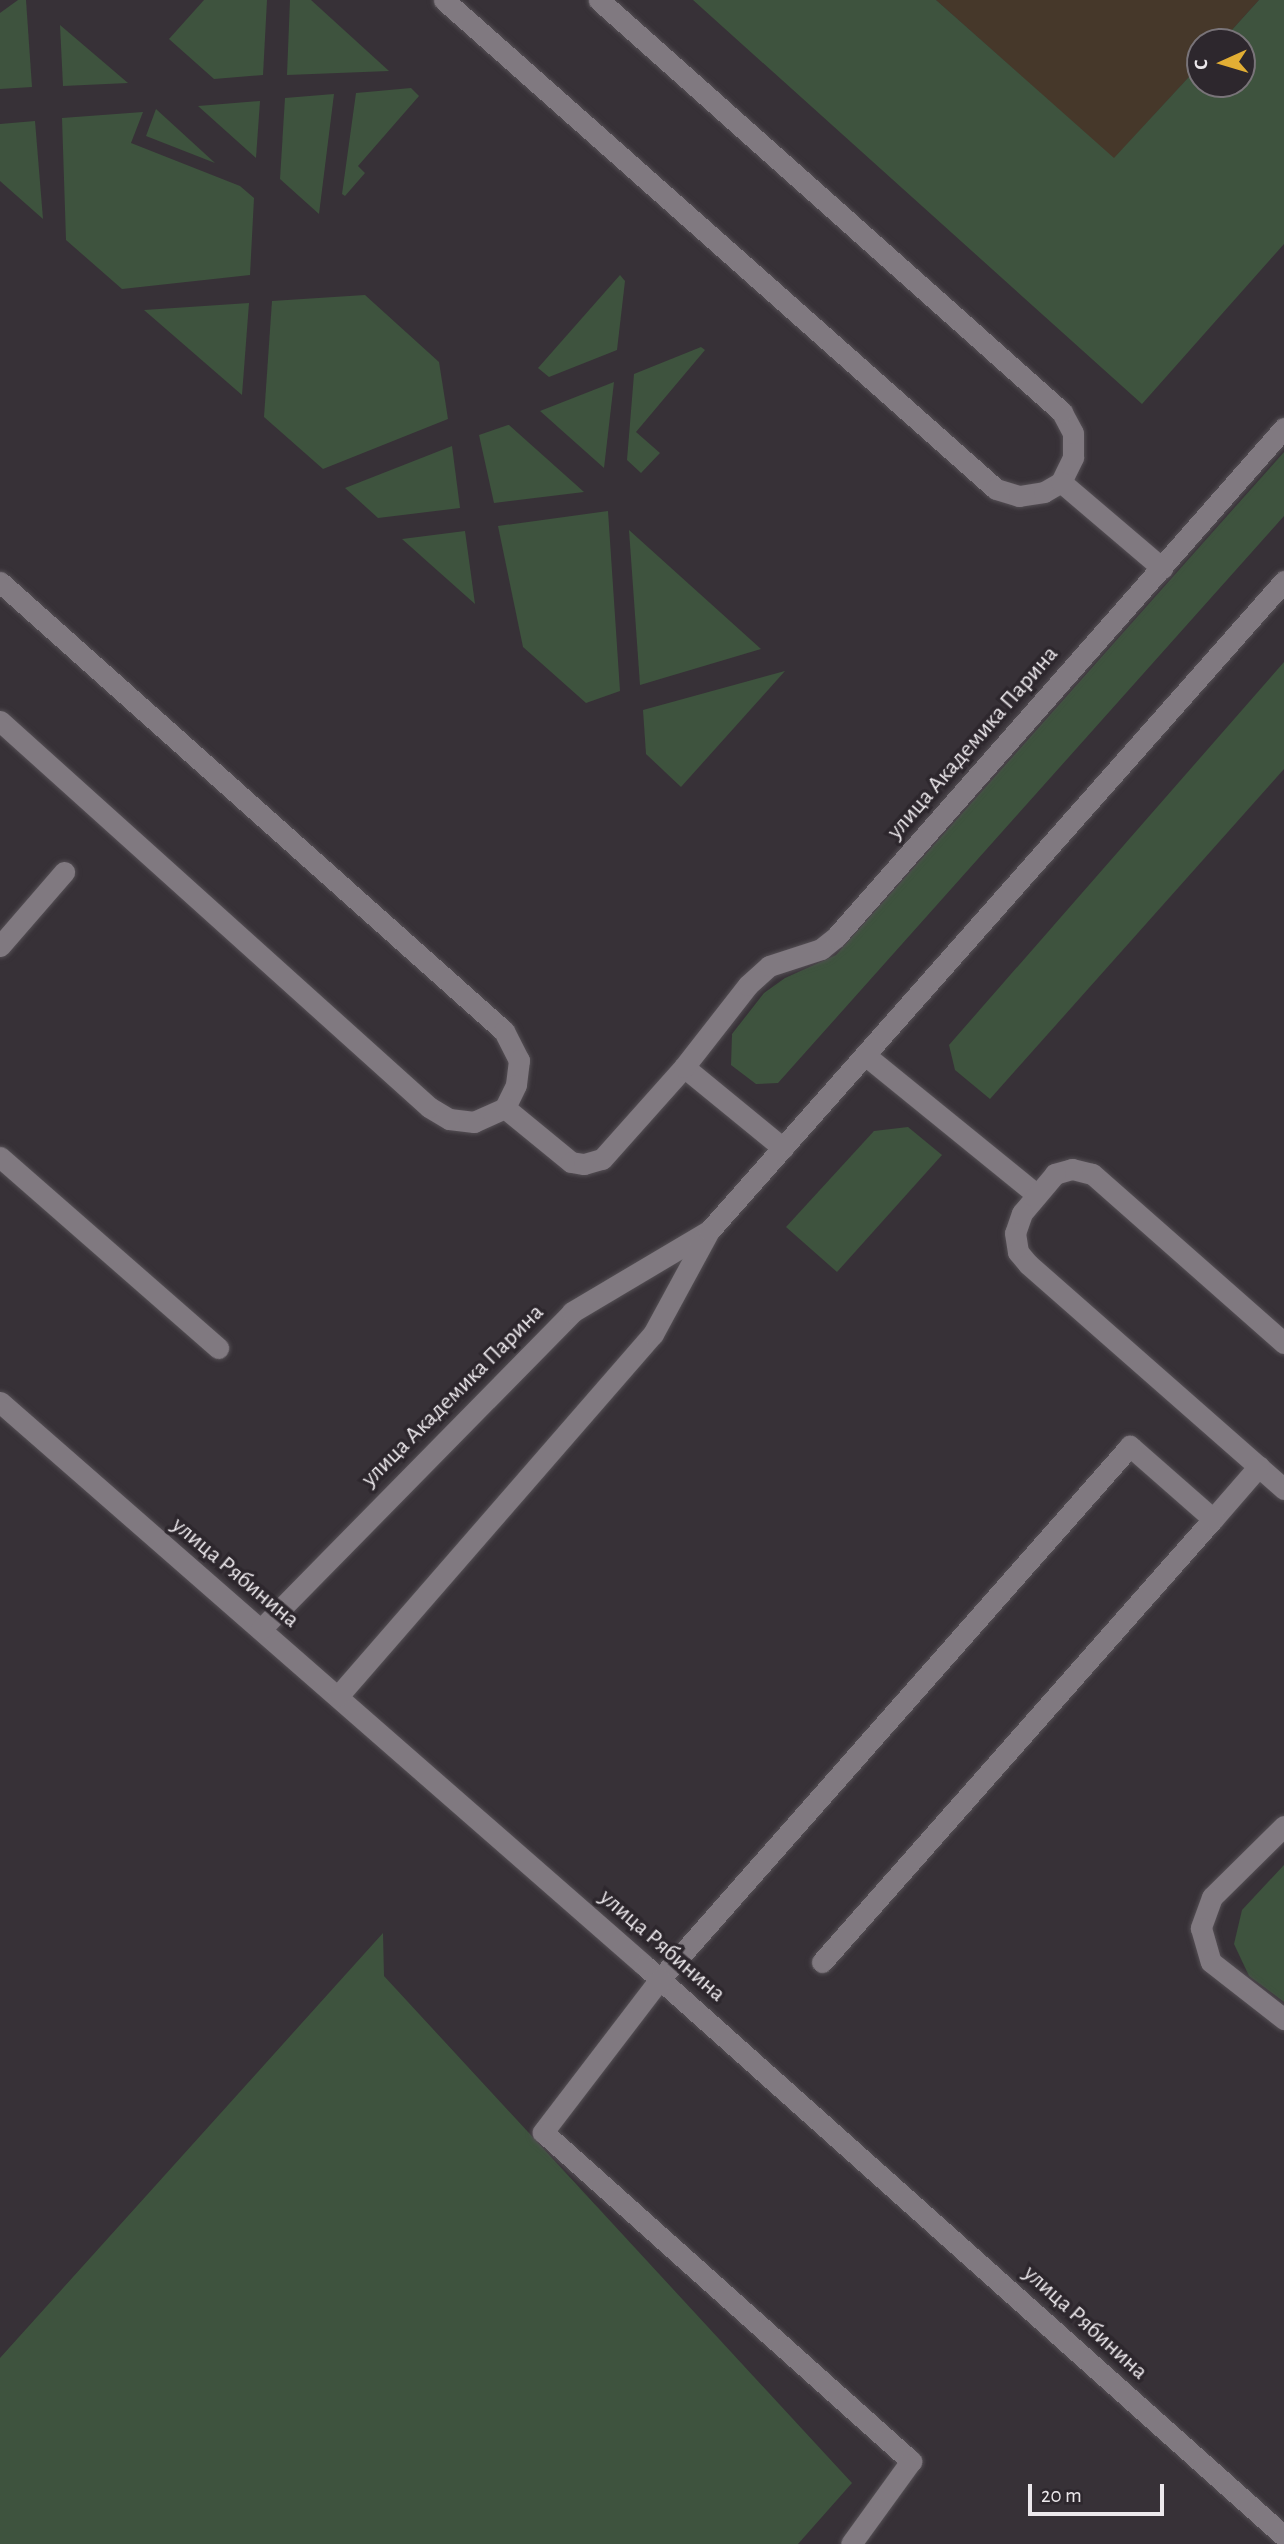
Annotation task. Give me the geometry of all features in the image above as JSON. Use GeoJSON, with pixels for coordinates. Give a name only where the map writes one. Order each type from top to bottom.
{"type":"FeatureCollection","features":[{"type":"Feature","properties":{"kind":"street"},"geometry":{"type":"LineString","coordinates":[[444,0],[996,489],[1019,496],[1044,492],[1061,482],[1073,457],[1073,433],[1062,412],[599,0]]}},
{"type":"Feature","properties":{"kind":"street","name":"улица Академика Парина"},"geometry":{"type":"LineString","coordinates":[[505,1108],[572,1162],[584,1164],[603,1159],[684,1067],[748,985],[769,966],[821,949],[836,937],[1284,428]]}},
{"type":"Feature","properties":{"kind":"street"},"geometry":{"type":"LineString","coordinates":[[1061,482],[1162,568]]}},
{"type":"Feature","properties":{"kind":"street","name":"улица Академика Парина"},"geometry":{"type":"LineString","coordinates":[[339,1695],[653,1334],[709,1231],[1284,581]]}},
{"type":"Feature","properties":{"kind":"street"},"geometry":{"type":"LineString","coordinates":[[0,582],[505,1031],[519,1060],[516,1085],[505,1108],[474,1122],[449,1119],[429,1107],[0,721]]}},
{"type":"Feature","properties":{"kind":"street"},"geometry":{"type":"LineString","coordinates":[[0,946],[64,872]]}},
{"type":"Feature","properties":{"kind":"street"},"geometry":{"type":"LineString","coordinates":[[865,1055],[1037,1194]]}},
{"type":"Feature","properties":{"kind":"street"},"geometry":{"type":"LineString","coordinates":[[684,1067],[783,1148]]}},
{"type":"Feature","properties":{"kind":"street"},"geometry":{"type":"LineString","coordinates":[[0,1157],[218,1348]]}},
{"type":"Feature","properties":{"kind":"street"},"geometry":{"type":"LineString","coordinates":[[1284,1343],[1092,1174],[1072,1169],[1055,1174],[1022,1213],[1015,1233],[1018,1252],[1023,1258],[1284,1489]]}},
{"type":"Feature","properties":{"kind":"street","name":"улица Академика Парина"},"geometry":{"type":"LineString","coordinates":[[261,1629],[572,1312],[709,1231]]}},
{"type":"Feature","properties":{"kind":"street","name":"улица Рябинина"},"geometry":{"type":"LineString","coordinates":[[0,1402],[174,1556],[339,1695],[1284,2536]]}},
{"type":"Feature","properties":{"kind":"street"},"geometry":{"type":"LineString","coordinates":[[851,2544],[911,2461],[543,2132],[660,1979],[1130,1446],[1213,1518]]}},
{"type":"Feature","properties":{"kind":"street"},"geometry":{"type":"LineString","coordinates":[[821,1962],[1259,1466]]}},
{"type":"Feature","properties":{"kind":"street"},"geometry":{"type":"LineString","coordinates":[[1284,1826],[1212,1897],[1201,1928],[1211,1962],[1284,2019]]}},
{"type":"Feature","properties":{"kind":"shaded area"},"geometry":{"type":"Polygon","coordinates":[[[936,0],[1259,0],[1234,28],[1186,28],[1186,80],[1114,159],[936,0]]]}},
{"type":"Feature","properties":{"kind":"green space"},"geometry":{"type":"Polygon","coordinates":[[[18,0],[26,0],[32,87],[0,89],[0,13],[18,0]]]}},
{"type":"Feature","properties":{"kind":"green space"},"geometry":{"type":"Polygon","coordinates":[[[204,0],[267,0],[263,75],[214,79],[169,39],[204,0]]]}},
{"type":"Feature","properties":{"kind":"green space"},"geometry":{"type":"Polygon","coordinates":[[[290,0],[311,0],[389,71],[287,75],[290,0]]]}},
{"type":"Feature","properties":{"kind":"green space"},"geometry":{"type":"Polygon","coordinates":[[[693,0],[936,0],[1114,158],[1186,80],[1186,98],[1256,98],[1256,28],[1234,28],[1259,0],[1284,0],[1284,244],[1142,404],[693,0]]]}},
{"type":"Feature","properties":{"kind":"green space"},"geometry":{"type":"Polygon","coordinates":[[[60,25],[128,83],[63,86],[60,25]]]}},
{"type":"Feature","properties":{"kind":"green space"},"geometry":{"type":"Polygon","coordinates":[[[411,88],[419,96],[358,166],[365,173],[345,196],[342,194],[356,93],[411,88]]]}},
{"type":"Feature","properties":{"kind":"green space"},"geometry":{"type":"Polygon","coordinates":[[[334,94],[319,214],[280,179],[285,98],[334,94]]]}},
{"type":"Feature","properties":{"kind":"green space"},"geometry":{"type":"Polygon","coordinates":[[[260,101],[256,158],[198,106],[260,101]]]}},
{"type":"Feature","properties":{"kind":"green space"},"geometry":{"type":"Polygon","coordinates":[[[156,109],[215,163],[146,136],[156,109]]]}},
{"type":"Feature","properties":{"kind":"green space"},"geometry":{"type":"Polygon","coordinates":[[[143,112],[131,143],[240,186],[254,198],[250,275],[122,289],[66,240],[62,118],[143,112]]]}},
{"type":"Feature","properties":{"kind":"green space"},"geometry":{"type":"Polygon","coordinates":[[[35,121],[43,219],[0,181],[0,124],[35,121]]]}},
{"type":"Feature","properties":{"kind":"green space"},"geometry":{"type":"Polygon","coordinates":[[[620,275],[625,281],[617,350],[549,377],[538,368],[620,275]]]}},
{"type":"Feature","properties":{"kind":"green space"},"geometry":{"type":"Polygon","coordinates":[[[365,295],[439,362],[448,419],[323,469],[264,417],[272,301],[365,295]]]}},
{"type":"Feature","properties":{"kind":"green space"},"geometry":{"type":"Polygon","coordinates":[[[249,303],[242,395],[144,310],[249,303]]]}},
{"type":"Feature","properties":{"kind":"green space"},"geometry":{"type":"Polygon","coordinates":[[[701,347],[705,350],[636,432],[660,453],[641,473],[627,460],[634,374],[701,347]]]}},
{"type":"Feature","properties":{"kind":"green space"},"geometry":{"type":"Polygon","coordinates":[[[614,382],[604,468],[540,411],[614,382]]]}},
{"type":"Feature","properties":{"kind":"green space"},"geometry":{"type":"Polygon","coordinates":[[[509,425],[584,492],[494,503],[479,435],[509,425]]]}},
{"type":"Feature","properties":{"kind":"green space"},"geometry":{"type":"Polygon","coordinates":[[[452,446],[460,508],[378,518],[345,488],[452,446]]]}},
{"type":"Feature","properties":{"kind":"green space"},"geometry":{"type":"Polygon","coordinates":[[[1284,452],[1284,516],[778,1083],[756,1084],[731,1065],[732,1034],[764,993],[785,978],[836,955],[1284,452]]]}},
{"type":"Feature","properties":{"kind":"green space"},"geometry":{"type":"Polygon","coordinates":[[[608,511],[620,691],[586,703],[523,647],[498,526],[608,511]]]}},
{"type":"Feature","properties":{"kind":"green space"},"geometry":{"type":"Polygon","coordinates":[[[629,530],[761,649],[640,685],[629,530]]]}},
{"type":"Feature","properties":{"kind":"green space"},"geometry":{"type":"Polygon","coordinates":[[[465,531],[475,604],[402,539],[465,531]]]}},
{"type":"Feature","properties":{"kind":"green space"},"geometry":{"type":"Polygon","coordinates":[[[1284,662],[1284,769],[990,1099],[955,1070],[949,1045],[1284,662]]]}},
{"type":"Feature","properties":{"kind":"green space"},"geometry":{"type":"Polygon","coordinates":[[[785,671],[681,787],[646,754],[643,710],[785,671]]]}},
{"type":"Feature","properties":{"kind":"green space"},"geometry":{"type":"Polygon","coordinates":[[[908,1127],[942,1155],[837,1272],[786,1227],[874,1131],[908,1127]]]}},
{"type":"Feature","properties":{"kind":"green space"},"geometry":{"type":"Polygon","coordinates":[[[1284,1865],[1284,2002],[1249,1976],[1234,1944],[1242,1910],[1284,1865]]]}},
{"type":"Feature","properties":{"kind":"green space"},"geometry":{"type":"Polygon","coordinates":[[[383,1933],[384,1976],[852,2483],[798,2544],[0,2544],[0,2358],[383,1933]]]}}]}
